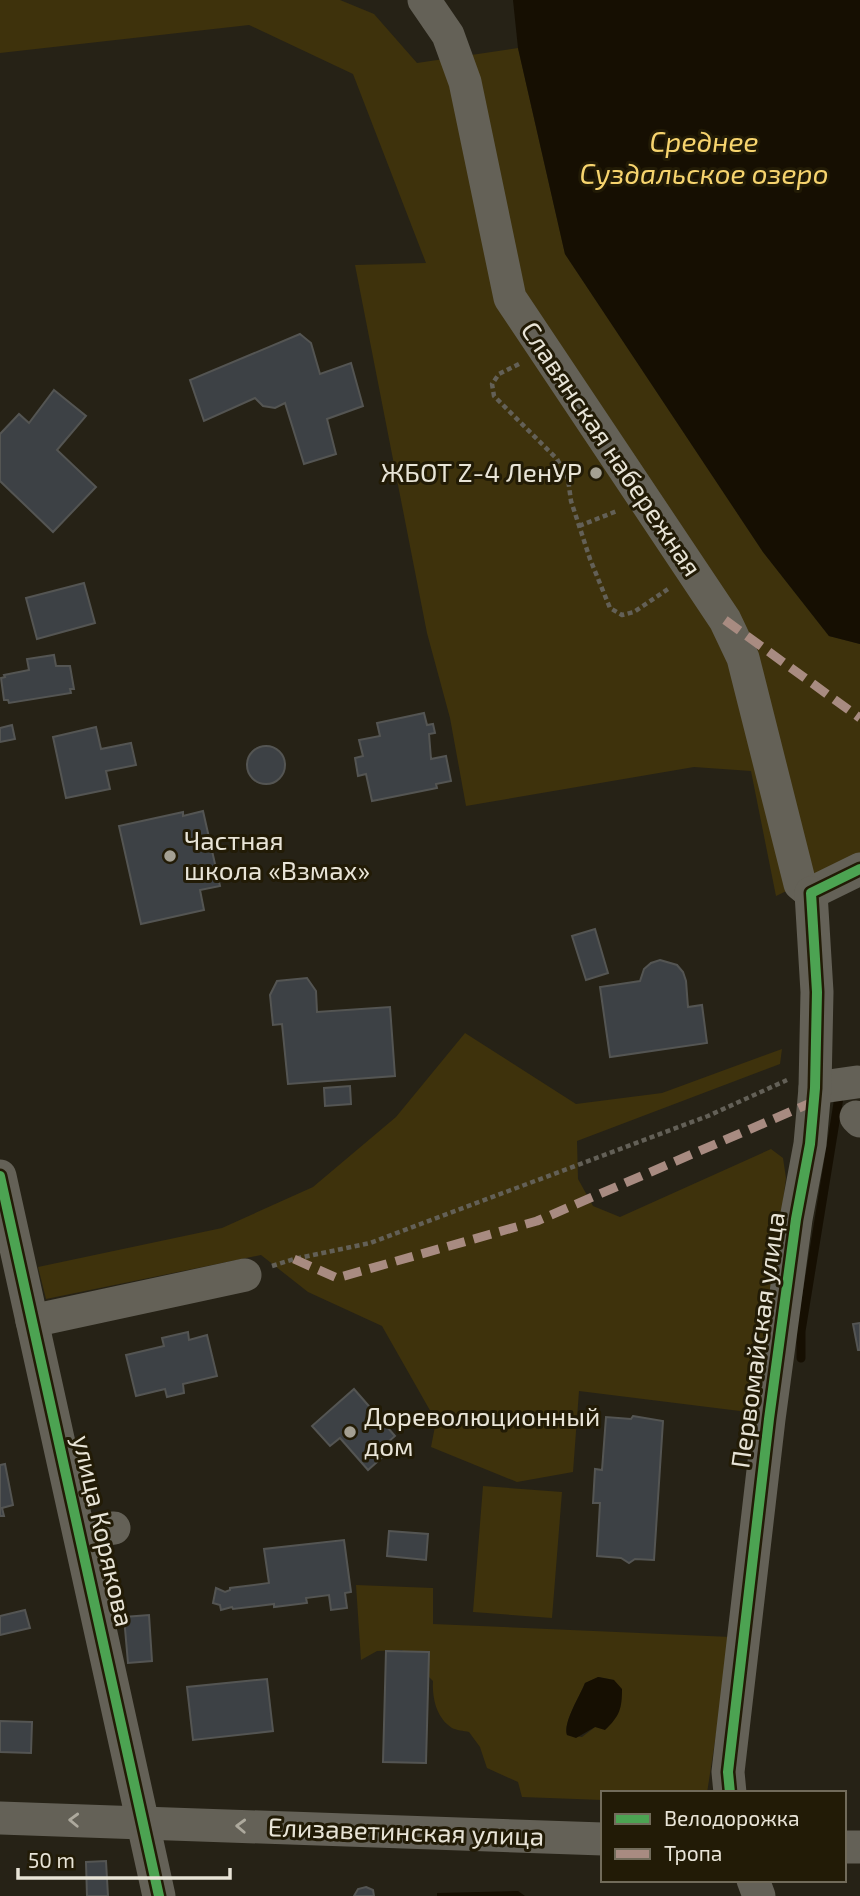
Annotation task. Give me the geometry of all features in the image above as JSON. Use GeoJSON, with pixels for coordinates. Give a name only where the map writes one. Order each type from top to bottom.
{"type":"FeatureCollection","features":[{"type":"Feature","properties":{"kind":"street","name":"Славянская набережная"},"geometry":{"type":"LineString","coordinates":[[424,0],[448,35],[465,82],[510,298],[725,620],[743,658],[800,884],[811,893]]}},
{"type":"Feature","properties":{"kind":"street"},"geometry":{"type":"LineString","coordinates":[[811,893],[860,869]]}},
{"type":"Feature","properties":{"kind":"street","name":"Первомайская улица"},"geometry":{"type":"LineString","coordinates":[[730,1791],[728,1772],[769,1419],[796,1219],[810,1144],[816,1078],[817,992],[811,893]]}},
{"type":"Feature","properties":{"kind":"street"},"geometry":{"type":"LineString","coordinates":[[816,1078],[857,1082]]}},
{"type":"Feature","properties":{"kind":"street","name":"улица Корякова"},"geometry":{"type":"LineString","coordinates":[[0,1176],[159,1896]]}},
{"type":"Feature","properties":{"kind":"street"},"geometry":{"type":"LineString","coordinates":[[32,1321],[245,1275]]}},
{"type":"Feature","properties":{"kind":"street"},"geometry":{"type":"LineString","coordinates":[[80,1532],[114,1528]]}},
{"type":"Feature","properties":{"kind":"street","name":"Елизаветинская улица"},"geometry":{"type":"LineString","coordinates":[[0,1818],[601,1839]]}},
{"type":"Feature","properties":{"kind":"path"},"geometry":{"type":"LineString","coordinates":[[546,352],[499,374],[492,384],[494,397],[557,459],[568,479],[579,526],[610,608],[622,615],[634,612],[694,572]]}},
{"type":"Feature","properties":{"kind":"path"},"geometry":{"type":"LineString","coordinates":[[579,526],[611,515]]}},
{"type":"Feature","properties":{"kind":"path"},"geometry":{"type":"LineString","coordinates":[[294,1259],[370,1243],[816,1078]]}},
{"type":"Feature","properties":{"kind":"shaded area"},"geometry":{"type":"Polygon","coordinates":[[[0,0],[340,0],[374,14],[417,63],[518,48],[565,254],[763,552],[829,636],[860,644],[860,856],[776,896],[751,771],[694,767],[466,806],[450,718],[427,633],[355,265],[426,263],[353,74],[249,25],[0,53],[0,0]]]}},
{"type":"Feature","properties":{"kind":"shaded area"},"geometry":{"type":"Polygon","coordinates":[[[465,1033],[576,1104],[662,1093],[782,1049],[780,1064],[577,1141],[578,1179],[593,1206],[620,1217],[771,1149],[783,1158],[786,1178],[756,1413],[579,1391],[573,1472],[517,1482],[431,1447],[436,1421],[382,1326],[308,1292],[261,1255],[46,1299],[38,1267],[222,1228],[313,1187],[396,1117],[465,1033]]]}},
{"type":"Feature","properties":{"kind":"shaded area"},"geometry":{"type":"Polygon","coordinates":[[[483,1486],[562,1492],[552,1618],[473,1612],[483,1486]]]}},
{"type":"Feature","properties":{"kind":"shaded area"},"geometry":{"type":"Polygon","coordinates":[[[356,1585],[433,1588],[433,1624],[731,1637],[707,1791],[601,1791],[601,1800],[522,1797],[518,1782],[487,1768],[480,1747],[469,1732],[452,1728],[442,1719],[434,1700],[433,1681],[402,1650],[377,1651],[361,1660],[356,1585]],[[599,1677],[585,1683],[566,1730],[567,1735],[582,1737],[595,1727],[614,1680],[599,1677]]]}},
{"type":"Feature","properties":{"kind":"water","name":"Среднее Суздальское озеро"},"geometry":{"type":"Polygon","coordinates":[[[513,0],[860,0],[860,644],[829,636],[763,552],[565,254],[518,48],[513,0]]]}},
{"type":"Feature","properties":{"kind":"water"},"geometry":{"type":"Polygon","coordinates":[[[598,1677],[614,1680],[622,1689],[621,1707],[617,1716],[605,1730],[595,1727],[576,1738],[567,1735],[570,1716],[585,1683],[598,1677]]]}},
{"type":"Feature","properties":{"kind":"water"},"geometry":{"type":"Polygon","coordinates":[[[518,1891],[525,1896],[437,1896],[437,1893],[518,1891]]]}},
{"type":"Feature","properties":{"kind":"building"},"geometry":{"type":"Polygon","coordinates":[[[300,334],[311,343],[320,374],[351,363],[363,406],[327,419],[336,454],[304,464],[285,403],[275,408],[263,406],[255,398],[204,421],[190,380],[300,334]]]}},
{"type":"Feature","properties":{"kind":"building"},"geometry":{"type":"Polygon","coordinates":[[[54,390],[86,416],[57,450],[96,487],[53,532],[0,481],[0,434],[19,414],[29,423],[54,390]]]}},
{"type":"Feature","properties":{"kind":"building"},"geometry":{"type":"Polygon","coordinates":[[[84,583],[95,623],[37,639],[26,598],[84,583]]]}},
{"type":"Feature","properties":{"kind":"building"},"geometry":{"type":"Polygon","coordinates":[[[54,655],[56,666],[70,666],[74,689],[70,689],[71,693],[9,703],[4,700],[1,678],[5,677],[4,675],[29,670],[27,659],[54,655]]]}},
{"type":"Feature","properties":{"kind":"building"},"geometry":{"type":"Polygon","coordinates":[[[424,713],[427,725],[433,724],[435,733],[429,734],[431,759],[446,756],[451,781],[436,784],[437,788],[372,801],[366,774],[358,776],[355,758],[363,756],[359,740],[380,736],[377,723],[424,713]]]}},
{"type":"Feature","properties":{"kind":"building"},"geometry":{"type":"Polygon","coordinates":[[[12,725],[15,739],[0,742],[0,728],[12,725]]]}},
{"type":"Feature","properties":{"kind":"building"},"geometry":{"type":"Polygon","coordinates":[[[96,727],[101,749],[131,743],[136,765],[106,771],[110,789],[66,798],[53,737],[96,727]]]}},
{"type":"Feature","properties":{"kind":"building"},"geometry":{"type":"Polygon","coordinates":[[[266,746],[280,751],[285,765],[280,779],[266,784],[252,779],[247,765],[252,751],[266,746]]]}},
{"type":"Feature","properties":{"kind":"building","name":"Частная школа «Взмах»"},"geometry":{"type":"Polygon","coordinates":[[[203,811],[220,886],[200,890],[204,910],[141,924],[119,826],[183,812],[183,816],[203,811]]]}},
{"type":"Feature","properties":{"kind":"building"},"geometry":{"type":"Polygon","coordinates":[[[595,929],[608,973],[586,980],[572,936],[595,929]]]}},
{"type":"Feature","properties":{"kind":"building"},"geometry":{"type":"Polygon","coordinates":[[[660,960],[677,965],[683,972],[688,1007],[702,1005],[707,1043],[610,1057],[600,987],[640,981],[644,969],[660,960]]]}},
{"type":"Feature","properties":{"kind":"building"},"geometry":{"type":"Polygon","coordinates":[[[307,978],[316,991],[317,1012],[390,1007],[395,1076],[288,1084],[282,1024],[273,1025],[270,995],[277,981],[307,978]]]}},
{"type":"Feature","properties":{"kind":"building"},"geometry":{"type":"Polygon","coordinates":[[[350,1086],[351,1104],[325,1106],[324,1088],[350,1086]]]}},
{"type":"Feature","properties":{"kind":"building"},"geometry":{"type":"Polygon","coordinates":[[[860,1323],[860,1350],[858,1350],[853,1324],[860,1323]]]}},
{"type":"Feature","properties":{"kind":"building"},"geometry":{"type":"Polygon","coordinates":[[[188,1332],[189,1340],[207,1335],[217,1376],[183,1384],[184,1393],[167,1397],[165,1389],[136,1396],[126,1355],[164,1346],[162,1338],[188,1332]]]}},
{"type":"Feature","properties":{"kind":"building"},"geometry":{"type":"Polygon","coordinates":[[[354,1389],[395,1436],[380,1449],[385,1455],[368,1470],[340,1438],[330,1446],[312,1426],[354,1389]]]}},
{"type":"Feature","properties":{"kind":"building"},"geometry":{"type":"Polygon","coordinates":[[[633,1416],[663,1421],[654,1560],[635,1559],[629,1563],[621,1558],[597,1556],[600,1503],[593,1503],[595,1469],[602,1470],[606,1417],[631,1419],[633,1416]]]}},
{"type":"Feature","properties":{"kind":"building"},"geometry":{"type":"Polygon","coordinates":[[[5,1464],[13,1505],[2,1508],[4,1516],[0,1516],[0,1465],[5,1464]]]}},
{"type":"Feature","properties":{"kind":"building"},"geometry":{"type":"Polygon","coordinates":[[[389,1531],[428,1534],[426,1560],[387,1556],[389,1531]]]}},
{"type":"Feature","properties":{"kind":"building"},"geometry":{"type":"Polygon","coordinates":[[[344,1540],[351,1592],[345,1593],[347,1608],[331,1610],[329,1595],[306,1598],[307,1603],[274,1607],[274,1604],[221,1610],[220,1605],[213,1603],[216,1588],[225,1592],[230,1588],[269,1583],[264,1549],[344,1540]]]}},
{"type":"Feature","properties":{"kind":"building"},"geometry":{"type":"Polygon","coordinates":[[[25,1610],[30,1628],[0,1635],[0,1616],[25,1610]]]}},
{"type":"Feature","properties":{"kind":"building"},"geometry":{"type":"Polygon","coordinates":[[[149,1615],[152,1661],[128,1663],[124,1617],[149,1615]]]}},
{"type":"Feature","properties":{"kind":"building"},"geometry":{"type":"Polygon","coordinates":[[[386,1651],[429,1652],[426,1763],[383,1762],[386,1651]]]}},
{"type":"Feature","properties":{"kind":"building"},"geometry":{"type":"Polygon","coordinates":[[[267,1679],[273,1731],[193,1740],[187,1687],[267,1679]]]}},
{"type":"Feature","properties":{"kind":"building"},"geometry":{"type":"Polygon","coordinates":[[[0,1721],[32,1722],[31,1753],[0,1752],[0,1721]]]}},
{"type":"Feature","properties":{"kind":"building"},"geometry":{"type":"Polygon","coordinates":[[[106,1861],[108,1896],[87,1896],[86,1862],[106,1861]]]}},
{"type":"Feature","properties":{"kind":"building"},"geometry":{"type":"Polygon","coordinates":[[[366,1887],[373,1890],[374,1896],[354,1896],[358,1889],[366,1887]]]}},
{"type":"Feature","properties":{"kind":"waterway"},"geometry":{"type":"LineString","coordinates":[[801,1358],[801,1331],[840,1091]]}},
{"type":"Feature","properties":{"kind":"marked path"},"geometry":{"type":"LineString","coordinates":[[725,620],[860,718]]}},
{"type":"Feature","properties":{"kind":"marked path"},"geometry":{"type":"LineString","coordinates":[[294,1259],[337,1278],[537,1221],[813,1102]]}},
{"type":"Feature","properties":{"kind":"cycle path"},"geometry":{"type":"LineString","coordinates":[[730,1791],[728,1772],[769,1419],[796,1219],[810,1144],[815,1088],[817,992],[811,893],[860,869]]}},
{"type":"Feature","properties":{"kind":"cycle path"},"geometry":{"type":"LineString","coordinates":[[0,1176],[159,1896]]}},
{"type":"Feature","properties":{"kind":"place","name":"ЖБОТ Z-4 ЛенУР"},"geometry":{"type":"Point","coordinates":[596,473]}},
{"type":"Feature","properties":{"kind":"place","name":"Частная школа «Взмах»"},"geometry":{"type":"Point","coordinates":[170,856]}},
{"type":"Feature","properties":{"kind":"place","name":"Дореволюционный дом"},"geometry":{"type":"Point","coordinates":[350,1432]}}]}
